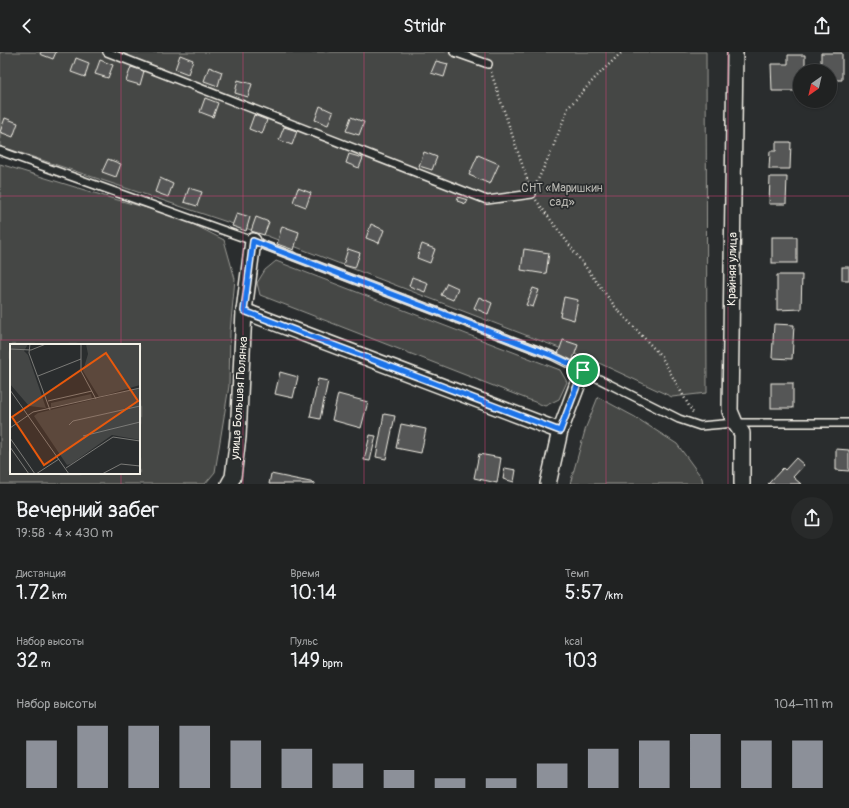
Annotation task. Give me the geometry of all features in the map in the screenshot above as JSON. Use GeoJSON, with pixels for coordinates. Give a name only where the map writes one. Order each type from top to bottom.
{"type":"FeatureCollection","features":[{"type":"Feature","properties":{"kind":"street","name":"Крайняя улица"},"geometry":{"type":"LineString","coordinates":[[735,52],[730,411],[735,423],[742,433],[742,484]]}},
{"type":"Feature","properties":{"kind":"street","name":"улица Большая Полянка"},"geometry":{"type":"LineString","coordinates":[[229,484],[233,477],[238,437],[244,311],[253,241]]}},
{"type":"Feature","properties":{"kind":"street"},"geometry":{"type":"LineString","coordinates":[[244,311],[560,431]]}},
{"type":"Feature","properties":{"kind":"street"},"geometry":{"type":"LineString","coordinates":[[548,484],[560,431],[583,370]]}},
{"type":"Feature","properties":{"kind":"lane"},"geometry":{"type":"LineString","coordinates":[[107,52],[487,200],[532,194]]}},
{"type":"Feature","properties":{"kind":"lane"},"geometry":{"type":"LineString","coordinates":[[454,52],[488,64]]}},
{"type":"Feature","properties":{"kind":"lane"},"geometry":{"type":"LineString","coordinates":[[0,151],[253,241],[546,353],[583,370],[679,419],[700,426],[735,423],[849,423]]}},
{"type":"Feature","properties":{"kind":"path"},"geometry":{"type":"LineString","coordinates":[[532,194],[552,150],[568,108],[596,77],[622,52]]}},
{"type":"Feature","properties":{"kind":"path"},"geometry":{"type":"LineString","coordinates":[[488,64],[532,194],[616,308],[661,356],[700,426]]}},
{"type":"Feature","properties":{"kind":"green space","name":"СНТ «Маришкин сад»"},"geometry":{"type":"Polygon","coordinates":[[[0,52],[706,52],[707,393],[672,397],[601,364],[257,232],[0,146],[0,52]]]}},
{"type":"Feature","properties":{"kind":"green space"},"geometry":{"type":"Polygon","coordinates":[[[0,164],[114,199],[177,216],[224,240],[235,279],[230,332],[229,386],[215,472],[205,484],[0,484],[0,164]]]}},
{"type":"Feature","properties":{"kind":"green space"},"geometry":{"type":"Polygon","coordinates":[[[276,261],[560,370],[567,382],[559,399],[545,406],[260,295],[257,283],[265,270],[276,261]]]}},
{"type":"Feature","properties":{"kind":"green space"},"geometry":{"type":"Polygon","coordinates":[[[598,397],[635,417],[677,444],[702,478],[703,484],[570,484],[586,427],[598,397]]]}},
{"type":"Feature","properties":{"kind":"building"},"geometry":{"type":"Polygon","coordinates":[[[41,52],[56,52],[53,59],[40,54],[41,52]]]}},
{"type":"Feature","properties":{"kind":"building"},"geometry":{"type":"Polygon","coordinates":[[[821,53],[842,53],[842,80],[837,80],[837,64],[821,64],[821,53]]]}},
{"type":"Feature","properties":{"kind":"building"},"geometry":{"type":"Polygon","coordinates":[[[180,55],[193,60],[188,74],[175,69],[180,55]]]}},
{"type":"Feature","properties":{"kind":"building"},"geometry":{"type":"Polygon","coordinates":[[[788,55],[805,55],[805,64],[793,64],[793,91],[772,91],[771,64],[788,64],[788,55]]]}},
{"type":"Feature","properties":{"kind":"building"},"geometry":{"type":"Polygon","coordinates":[[[76,58],[89,63],[85,77],[71,72],[76,58]]]}},
{"type":"Feature","properties":{"kind":"building"},"geometry":{"type":"Polygon","coordinates":[[[100,60],[113,65],[108,78],[95,74],[100,60]]]}},
{"type":"Feature","properties":{"kind":"building"},"geometry":{"type":"Polygon","coordinates":[[[436,61],[448,64],[444,77],[431,73],[436,61]]]}},
{"type":"Feature","properties":{"kind":"building"},"geometry":{"type":"Polygon","coordinates":[[[131,67],[144,71],[140,85],[126,81],[131,67]]]}},
{"type":"Feature","properties":{"kind":"building"},"geometry":{"type":"Polygon","coordinates":[[[209,67],[222,72],[218,86],[204,81],[209,67]]]}},
{"type":"Feature","properties":{"kind":"building"},"geometry":{"type":"Polygon","coordinates":[[[238,80],[252,84],[248,97],[235,93],[238,80]]]}},
{"type":"Feature","properties":{"kind":"building"},"geometry":{"type":"Polygon","coordinates":[[[205,98],[218,103],[213,117],[200,112],[205,98]]]}},
{"type":"Feature","properties":{"kind":"building"},"geometry":{"type":"Polygon","coordinates":[[[320,106],[333,112],[328,125],[315,120],[320,106]]]}},
{"type":"Feature","properties":{"kind":"building"},"geometry":{"type":"Polygon","coordinates":[[[254,115],[267,120],[262,134],[249,129],[254,115]]]}},
{"type":"Feature","properties":{"kind":"building"},"geometry":{"type":"Polygon","coordinates":[[[351,117],[364,122],[359,135],[346,131],[351,117]]]}},
{"type":"Feature","properties":{"kind":"building"},"geometry":{"type":"Polygon","coordinates":[[[5,118],[18,123],[13,137],[0,132],[5,118]]]}},
{"type":"Feature","properties":{"kind":"building"},"geometry":{"type":"Polygon","coordinates":[[[284,127],[297,131],[292,145],[279,140],[284,127]]]}},
{"type":"Feature","properties":{"kind":"building"},"geometry":{"type":"Polygon","coordinates":[[[776,142],[791,142],[790,169],[769,169],[770,151],[776,151],[776,142]]]}},
{"type":"Feature","properties":{"kind":"building"},"geometry":{"type":"Polygon","coordinates":[[[424,152],[437,157],[432,170],[419,166],[424,152]]]}},
{"type":"Feature","properties":{"kind":"building"},"geometry":{"type":"Polygon","coordinates":[[[349,154],[363,158],[359,168],[346,163],[349,154]]]}},
{"type":"Feature","properties":{"kind":"building"},"geometry":{"type":"Polygon","coordinates":[[[478,155],[499,164],[490,184],[469,175],[478,155]]]}},
{"type":"Feature","properties":{"kind":"building"},"geometry":{"type":"Polygon","coordinates":[[[108,159],[121,164],[116,177],[102,172],[108,159]]]}},
{"type":"Feature","properties":{"kind":"building"},"geometry":{"type":"Polygon","coordinates":[[[770,177],[787,177],[786,204],[769,204],[770,177]]]}},
{"type":"Feature","properties":{"kind":"building"},"geometry":{"type":"Polygon","coordinates":[[[160,178],[173,184],[168,197],[155,192],[160,178]]]}},
{"type":"Feature","properties":{"kind":"building"},"geometry":{"type":"Polygon","coordinates":[[[189,188],[202,192],[197,206],[184,202],[189,188]]]}},
{"type":"Feature","properties":{"kind":"building"},"geometry":{"type":"Polygon","coordinates":[[[298,188],[311,193],[306,207],[293,202],[298,188]]]}},
{"type":"Feature","properties":{"kind":"building"},"geometry":{"type":"Polygon","coordinates":[[[458,197],[468,200],[466,204],[457,201],[458,197]]]}},
{"type":"Feature","properties":{"kind":"building"},"geometry":{"type":"Polygon","coordinates":[[[237,213],[250,217],[246,231],[232,226],[237,213]]]}},
{"type":"Feature","properties":{"kind":"building"},"geometry":{"type":"Polygon","coordinates":[[[256,217],[269,222],[264,235],[251,231],[256,217]]]}},
{"type":"Feature","properties":{"kind":"building"},"geometry":{"type":"Polygon","coordinates":[[[371,224],[384,230],[379,243],[366,238],[371,224]]]}},
{"type":"Feature","properties":{"kind":"building"},"geometry":{"type":"Polygon","coordinates":[[[282,226],[299,232],[294,250],[277,244],[282,226]]]}},
{"type":"Feature","properties":{"kind":"building"},"geometry":{"type":"Polygon","coordinates":[[[772,237],[797,237],[797,263],[772,263],[772,237]]]}},
{"type":"Feature","properties":{"kind":"building"},"geometry":{"type":"Polygon","coordinates":[[[422,244],[435,249],[430,263],[417,258],[422,244]]]}},
{"type":"Feature","properties":{"kind":"building"},"geometry":{"type":"Polygon","coordinates":[[[348,249],[360,253],[355,268],[343,265],[348,249]]]}},
{"type":"Feature","properties":{"kind":"building"},"geometry":{"type":"Polygon","coordinates":[[[524,249],[549,253],[546,274],[521,270],[524,249]]]}},
{"type":"Feature","properties":{"kind":"building"},"geometry":{"type":"Polygon","coordinates":[[[842,267],[849,267],[849,280],[842,280],[842,267]]]}},
{"type":"Feature","properties":{"kind":"building"},"geometry":{"type":"Polygon","coordinates":[[[777,275],[802,275],[801,309],[777,310],[777,275]]]}},
{"type":"Feature","properties":{"kind":"building"},"geometry":{"type":"Polygon","coordinates":[[[412,277],[428,283],[425,292],[409,286],[412,277]]]}},
{"type":"Feature","properties":{"kind":"building"},"geometry":{"type":"Polygon","coordinates":[[[447,283],[458,288],[453,300],[441,295],[447,283]]]}},
{"type":"Feature","properties":{"kind":"building"},"geometry":{"type":"Polygon","coordinates":[[[533,288],[539,290],[533,307],[526,305],[533,288]]]}},
{"type":"Feature","properties":{"kind":"building"},"geometry":{"type":"Polygon","coordinates":[[[479,297],[492,303],[488,314],[474,308],[479,297]]]}},
{"type":"Feature","properties":{"kind":"building"},"geometry":{"type":"Polygon","coordinates":[[[564,297],[578,300],[574,320],[560,316],[564,297]]]}},
{"type":"Feature","properties":{"kind":"building"},"geometry":{"type":"Polygon","coordinates":[[[774,324],[794,325],[792,359],[772,358],[774,324]]]}},
{"type":"Feature","properties":{"kind":"building"},"geometry":{"type":"Polygon","coordinates":[[[563,340],[578,345],[572,362],[557,357],[563,340]]]}},
{"type":"Feature","properties":{"kind":"building"},"geometry":{"type":"Polygon","coordinates":[[[280,372],[298,377],[293,398],[275,394],[280,372]]]}},
{"type":"Feature","properties":{"kind":"building"},"geometry":{"type":"Polygon","coordinates":[[[318,379],[328,381],[320,419],[310,417],[318,379]]]}},
{"type":"Feature","properties":{"kind":"building"},"geometry":{"type":"Polygon","coordinates":[[[771,383],[793,383],[793,408],[771,408],[771,383]]]}},
{"type":"Feature","properties":{"kind":"building"},"geometry":{"type":"Polygon","coordinates":[[[338,394],[368,402],[361,428],[332,420],[338,394]]]}},
{"type":"Feature","properties":{"kind":"building"},"geometry":{"type":"Polygon","coordinates":[[[384,414],[395,416],[386,459],[376,457],[384,414]]]}},
{"type":"Feature","properties":{"kind":"building"},"geometry":{"type":"Polygon","coordinates":[[[401,424],[426,429],[421,453],[396,448],[401,424]]]}},
{"type":"Feature","properties":{"kind":"building"},"geometry":{"type":"Polygon","coordinates":[[[370,435],[376,436],[370,461],[364,460],[370,435]]]}},
{"type":"Feature","properties":{"kind":"building"},"geometry":{"type":"Polygon","coordinates":[[[836,449],[849,450],[849,471],[836,470],[836,449]]]}},
{"type":"Feature","properties":{"kind":"building"},"geometry":{"type":"Polygon","coordinates":[[[479,454],[501,458],[497,483],[474,478],[479,454]]]}},
{"type":"Feature","properties":{"kind":"building"},"geometry":{"type":"Polygon","coordinates":[[[796,458],[804,465],[793,477],[801,484],[768,484],[783,468],[785,470],[796,458]]]}},
{"type":"Feature","properties":{"kind":"building"},"geometry":{"type":"Polygon","coordinates":[[[505,468],[516,470],[514,482],[503,479],[505,468]]]}},
{"type":"Feature","properties":{"kind":"building"},"geometry":{"type":"Polygon","coordinates":[[[271,474],[315,483],[315,484],[269,484],[271,474]]]}},
{"type":"Feature","properties":{"kind":"route"},"geometry":{"type":"LineString","coordinates":[[253,241],[553,356],[583,370],[560,431],[244,311],[253,241]]}}]}
